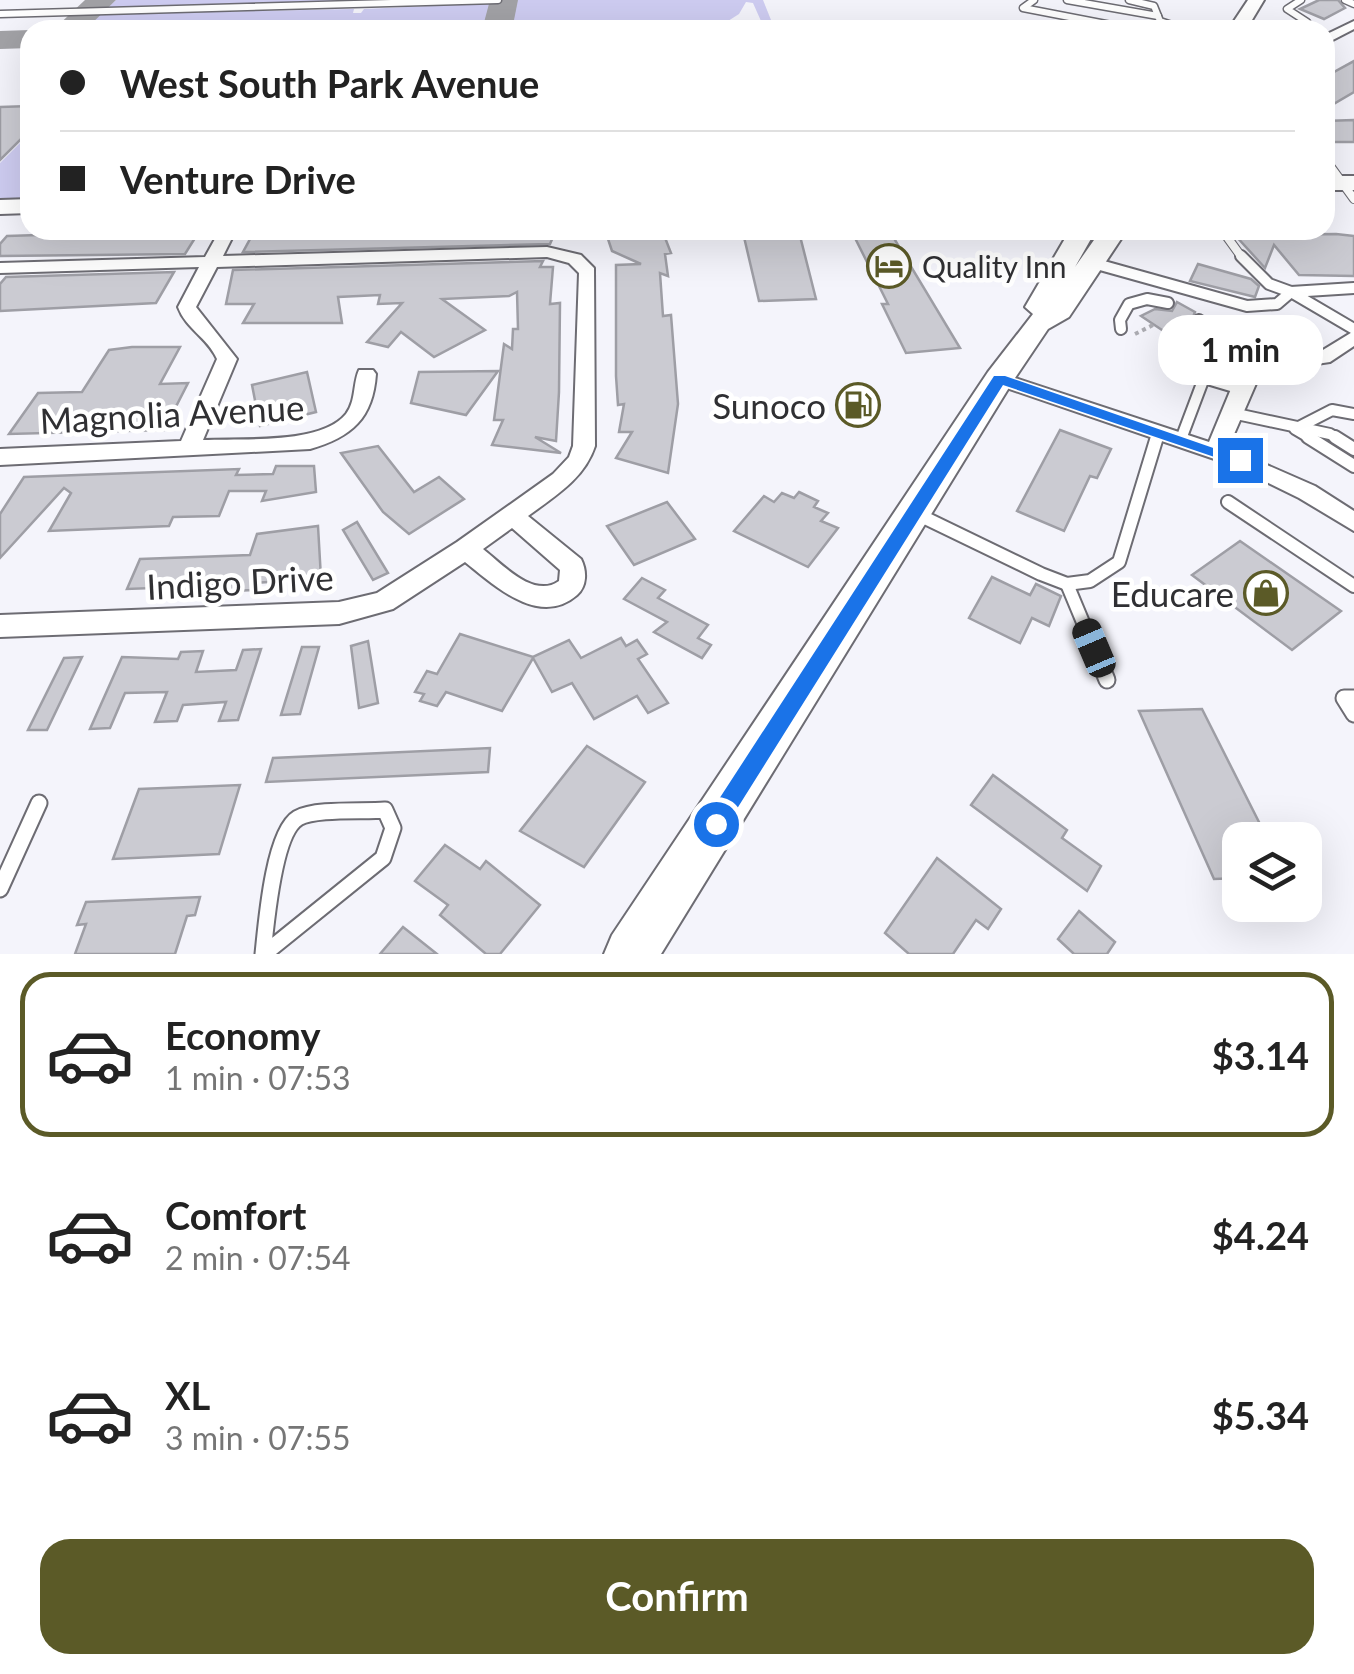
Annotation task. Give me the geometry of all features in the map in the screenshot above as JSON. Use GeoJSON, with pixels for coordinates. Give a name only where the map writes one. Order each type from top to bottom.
{"type":"FeatureCollection","features":[{"type":"Feature","properties":{"kind":"main road"},"geometry":{"type":"LineString","coordinates":[[1038,323],[1039,301],[1077,240]]}},
{"type":"Feature","properties":{"kind":"main road"},"geometry":{"type":"LineString","coordinates":[[631,954],[1000,379],[1038,323],[1059,312],[1108,240]]}},
{"type":"Feature","properties":{"kind":"street"},"geometry":{"type":"LineString","coordinates":[[190,446],[227,359],[224,347],[187,313],[222,240]]}},
{"type":"Feature","properties":{"kind":"street","name":"Indigo Drive"},"geometry":{"type":"LineString","coordinates":[[0,268],[546,252],[562,254],[582,264],[588,272],[584,446],[570,473],[466,549],[384,602],[364,610],[0,626]]}},
{"type":"Feature","properties":{"kind":"street"},"geometry":{"type":"LineString","coordinates":[[1216,452],[1241,388],[1251,374],[1263,367],[1323,358],[1354,337]]}},
{"type":"Feature","properties":{"kind":"street","name":"Magnolia Avenue"},"geometry":{"type":"LineString","coordinates":[[0,457],[294,444],[326,437],[361,411],[366,374]]}},
{"type":"Feature","properties":{"kind":"street"},"geometry":{"type":"LineString","coordinates":[[1000,379],[1275,475],[1354,522]]}},
{"type":"Feature","properties":{"kind":"street"},"geometry":{"type":"LineString","coordinates":[[466,549],[529,595],[552,598],[564,592],[572,584],[572,566],[513,516]]}},
{"type":"Feature","properties":{"kind":"lane"},"geometry":{"type":"LineString","coordinates":[[0,14],[498,0]]}},
{"type":"Feature","properties":{"kind":"lane"},"geometry":{"type":"LineString","coordinates":[[1034,0],[1023,8],[1085,20]]}},
{"type":"Feature","properties":{"kind":"lane"},"geometry":{"type":"LineString","coordinates":[[1067,0],[1164,20]]}},
{"type":"Feature","properties":{"kind":"lane"},"geometry":{"type":"LineString","coordinates":[[1129,0],[1153,3],[1159,18]]}},
{"type":"Feature","properties":{"kind":"lane"},"geometry":{"type":"LineString","coordinates":[[1300,0],[1287,7],[1305,20]]}},
{"type":"Feature","properties":{"kind":"lane"},"geometry":{"type":"LineString","coordinates":[[1344,0],[1354,4]]}},
{"type":"Feature","properties":{"kind":"lane"},"geometry":{"type":"LineString","coordinates":[[1230,240],[1262,281],[1278,290],[1354,288]]}},
{"type":"Feature","properties":{"kind":"lane"},"geometry":{"type":"LineString","coordinates":[[1093,263],[1247,306],[1277,304],[1290,292]]}},
{"type":"Feature","properties":{"kind":"lane"},"geometry":{"type":"LineString","coordinates":[[1290,292],[1354,329]]}},
{"type":"Feature","properties":{"kind":"lane"},"geometry":{"type":"LineString","coordinates":[[1126,332],[1120,320],[1129,304],[1147,299],[1168,304]]}},
{"type":"Feature","properties":{"kind":"lane"},"geometry":{"type":"LineString","coordinates":[[1181,440],[1204,378],[1215,360],[1219,337],[1199,320]]}},
{"type":"Feature","properties":{"kind":"lane"},"geometry":{"type":"LineString","coordinates":[[1204,378],[1241,388]]}},
{"type":"Feature","properties":{"kind":"lane"},"geometry":{"type":"LineString","coordinates":[[1296,429],[1332,410],[1354,414]]}},
{"type":"Feature","properties":{"kind":"lane"},"geometry":{"type":"LineString","coordinates":[[1232,413],[1330,434],[1354,448]]}},
{"type":"Feature","properties":{"kind":"lane"},"geometry":{"type":"LineString","coordinates":[[1296,429],[1354,466]]}},
{"type":"Feature","properties":{"kind":"lane"},"geometry":{"type":"LineString","coordinates":[[914,513],[1066,584],[1090,581],[1119,562],[1158,433]]}},
{"type":"Feature","properties":{"kind":"lane"},"geometry":{"type":"LineString","coordinates":[[1228,502],[1354,586]]}},
{"type":"Feature","properties":{"kind":"lane"},"geometry":{"type":"LineString","coordinates":[[1066,584],[1107,680]]}},
{"type":"Feature","properties":{"kind":"lane"},"geometry":{"type":"LineString","coordinates":[[1354,698],[1344,698],[1354,714]]}},
{"type":"Feature","properties":{"kind":"lane"},"geometry":{"type":"LineString","coordinates":[[0,889],[40,803]]}},
{"type":"Feature","properties":{"kind":"lane"},"geometry":{"type":"LineString","coordinates":[[385,810],[393,828],[383,858],[263,954],[268,910],[287,830],[299,818],[385,810]]}},
{"type":"Feature","properties":{"kind":"path"},"geometry":{"type":"LineString","coordinates":[[1126,332],[1153,325]]}},
{"type":"Feature","properties":{"kind":"shaded area"},"geometry":{"type":"Polygon","coordinates":[[[116,0],[490,0],[105,10],[116,0]]]}},
{"type":"Feature","properties":{"kind":"shaded area"},"geometry":{"type":"Polygon","coordinates":[[[513,0],[763,0],[771,20],[761,20],[753,3],[746,2],[730,20],[508,20],[513,0]]]}},
{"type":"Feature","properties":{"kind":"shaded area"},"geometry":{"type":"Polygon","coordinates":[[[494,3],[491,20],[93,20],[99,14],[354,9],[353,13],[361,13],[364,9],[494,3]]]}},
{"type":"Feature","properties":{"kind":"shaded area"},"geometry":{"type":"Polygon","coordinates":[[[20,143],[20,198],[0,199],[0,163],[20,143]]]}},
{"type":"Feature","properties":{"kind":"building"},"geometry":{"type":"Polygon","coordinates":[[[1319,0],[1338,0],[1345,8],[1324,19],[1300,9],[1319,0]]]}},
{"type":"Feature","properties":{"kind":"building"},"geometry":{"type":"Polygon","coordinates":[[[1354,61],[1354,92],[1335,103],[1335,71],[1354,61]]]}},
{"type":"Feature","properties":{"kind":"building"},"geometry":{"type":"Polygon","coordinates":[[[20,106],[20,140],[0,160],[0,107],[20,106]]]}},
{"type":"Feature","properties":{"kind":"building"},"geometry":{"type":"Polygon","coordinates":[[[1354,120],[1354,142],[1335,142],[1335,121],[1354,120]]]}},
{"type":"Feature","properties":{"kind":"building"},"geometry":{"type":"Polygon","coordinates":[[[1335,234],[1354,236],[1354,276],[1299,275],[1274,245],[1265,268],[1240,240],[1335,240],[1335,234]]]}},
{"type":"Feature","properties":{"kind":"building"},"geometry":{"type":"Polygon","coordinates":[[[7,236],[20,236],[20,240],[194,240],[185,254],[0,256],[0,244],[7,236]]]}},
{"type":"Feature","properties":{"kind":"building"},"geometry":{"type":"Polygon","coordinates":[[[250,240],[552,240],[550,244],[243,252],[250,240]]]}},
{"type":"Feature","properties":{"kind":"building"},"geometry":{"type":"Polygon","coordinates":[[[608,240],[666,240],[671,253],[665,254],[668,276],[660,273],[663,316],[671,315],[678,404],[668,473],[616,458],[632,432],[619,432],[624,404],[618,405],[616,376],[616,265],[641,264],[612,251],[608,240]]]}},
{"type":"Feature","properties":{"kind":"building"},"geometry":{"type":"Polygon","coordinates":[[[745,240],[801,240],[816,299],[759,301],[745,240]]]}},
{"type":"Feature","properties":{"kind":"building","name":"Quality Inn"},"geometry":{"type":"Polygon","coordinates":[[[856,240],[895,240],[960,348],[906,353],[882,304],[888,304],[856,240]]]}},
{"type":"Feature","properties":{"kind":"building"},"geometry":{"type":"Polygon","coordinates":[[[543,261],[540,267],[553,267],[550,304],[560,303],[559,392],[556,441],[535,437],[561,453],[492,445],[503,420],[494,420],[504,344],[512,349],[513,329],[518,329],[517,292],[509,296],[442,299],[485,330],[434,357],[401,332],[388,347],[367,342],[402,303],[378,304],[380,295],[338,297],[342,323],[243,323],[254,304],[226,304],[233,270],[543,261]]]}},
{"type":"Feature","properties":{"kind":"building"},"geometry":{"type":"Polygon","coordinates":[[[1198,264],[1251,279],[1259,286],[1255,297],[1190,281],[1198,264]]]}},
{"type":"Feature","properties":{"kind":"building"},"geometry":{"type":"Polygon","coordinates":[[[174,272],[156,303],[0,311],[0,284],[6,277],[174,272]]]}},
{"type":"Feature","properties":{"kind":"building"},"geometry":{"type":"Polygon","coordinates":[[[1177,302],[1195,312],[1191,322],[1202,334],[1183,344],[1141,316],[1155,309],[1172,311],[1177,302]]]}},
{"type":"Feature","properties":{"kind":"building"},"geometry":{"type":"Polygon","coordinates":[[[180,347],[160,384],[188,383],[164,430],[9,434],[38,393],[82,392],[109,350],[180,347]]]}},
{"type":"Feature","properties":{"kind":"building"},"geometry":{"type":"Polygon","coordinates":[[[498,371],[466,415],[411,403],[419,372],[498,371]]]}},
{"type":"Feature","properties":{"kind":"building"},"geometry":{"type":"Polygon","coordinates":[[[307,372],[316,412],[260,426],[252,385],[307,372]]]}},
{"type":"Feature","properties":{"kind":"building"},"geometry":{"type":"Polygon","coordinates":[[[1060,430],[1111,449],[1097,478],[1090,476],[1064,531],[1017,511],[1060,430]]]}},
{"type":"Feature","properties":{"kind":"building"},"geometry":{"type":"Polygon","coordinates":[[[378,446],[414,492],[439,477],[464,499],[409,534],[383,512],[341,453],[378,446]]]}},
{"type":"Feature","properties":{"kind":"building"},"geometry":{"type":"Polygon","coordinates":[[[276,466],[314,466],[316,492],[262,501],[266,491],[229,491],[219,516],[173,517],[169,526],[49,531],[71,493],[64,488],[0,558],[0,514],[24,477],[239,469],[236,475],[273,474],[276,466]]]}},
{"type":"Feature","properties":{"kind":"building"},"geometry":{"type":"Polygon","coordinates":[[[799,492],[818,501],[814,507],[828,513],[821,521],[838,528],[808,567],[734,531],[764,496],[774,502],[782,493],[794,498],[799,492]]]}},
{"type":"Feature","properties":{"kind":"building"},"geometry":{"type":"Polygon","coordinates":[[[667,502],[695,539],[634,565],[607,526],[667,502]]]}},
{"type":"Feature","properties":{"kind":"building"},"geometry":{"type":"Polygon","coordinates":[[[357,522],[388,573],[373,580],[343,530],[357,522]]]}},
{"type":"Feature","properties":{"kind":"building"},"geometry":{"type":"Polygon","coordinates":[[[318,526],[321,578],[255,583],[253,590],[179,593],[181,587],[127,589],[140,559],[250,555],[257,534],[318,526]]]}},
{"type":"Feature","properties":{"kind":"building","name":"Educare"},"geometry":{"type":"Polygon","coordinates":[[[1240,541],[1341,611],[1292,650],[1192,575],[1240,541]]]}},
{"type":"Feature","properties":{"kind":"building"},"geometry":{"type":"Polygon","coordinates":[[[992,577],[1030,595],[1036,584],[1061,596],[1049,626],[1032,618],[1020,643],[969,618],[992,577]]]}},
{"type":"Feature","properties":{"kind":"building"},"geometry":{"type":"Polygon","coordinates":[[[642,578],[665,590],[658,598],[708,625],[698,638],[711,645],[702,658],[654,632],[667,622],[624,599],[642,578]]]}},
{"type":"Feature","properties":{"kind":"building"},"geometry":{"type":"Polygon","coordinates":[[[460,634],[533,657],[569,640],[581,658],[621,638],[626,646],[637,640],[647,654],[638,659],[668,703],[648,713],[637,696],[594,719],[572,683],[552,692],[533,658],[502,711],[446,692],[437,706],[420,701],[424,694],[415,692],[427,671],[437,674],[460,634]]]}},
{"type":"Feature","properties":{"kind":"building"},"geometry":{"type":"Polygon","coordinates":[[[368,641],[378,703],[359,708],[351,646],[368,641]]]}},
{"type":"Feature","properties":{"kind":"building"},"geometry":{"type":"Polygon","coordinates":[[[302,647],[319,647],[300,714],[281,715],[302,647]]]}},
{"type":"Feature","properties":{"kind":"building"},"geometry":{"type":"Polygon","coordinates":[[[261,649],[238,720],[219,721],[226,702],[183,705],[177,721],[155,722],[167,692],[125,693],[110,728],[90,729],[122,657],[178,659],[181,652],[203,651],[196,672],[236,670],[243,650],[261,649]]]}},
{"type":"Feature","properties":{"kind":"building"},"geometry":{"type":"Polygon","coordinates":[[[82,657],[47,730],[28,730],[64,658],[82,657]]]}},
{"type":"Feature","properties":{"kind":"building"},"geometry":{"type":"Polygon","coordinates":[[[1202,709],[1259,822],[1222,822],[1222,879],[1214,879],[1139,711],[1202,709]]]}},
{"type":"Feature","properties":{"kind":"building"},"geometry":{"type":"Polygon","coordinates":[[[587,746],[645,782],[584,867],[520,831],[587,746]]]}},
{"type":"Feature","properties":{"kind":"building"},"geometry":{"type":"Polygon","coordinates":[[[490,748],[488,772],[266,782],[273,758],[490,748]]]}},
{"type":"Feature","properties":{"kind":"building"},"geometry":{"type":"Polygon","coordinates":[[[993,775],[1067,830],[1062,838],[1101,866],[1087,891],[971,805],[993,775]]]}},
{"type":"Feature","properties":{"kind":"building"},"geometry":{"type":"Polygon","coordinates":[[[240,785],[219,854],[113,859],[139,789],[240,785]]]}},
{"type":"Feature","properties":{"kind":"building"},"geometry":{"type":"Polygon","coordinates":[[[445,845],[480,869],[486,861],[540,905],[500,954],[486,954],[440,915],[448,905],[415,881],[445,845]]]}},
{"type":"Feature","properties":{"kind":"building"},"geometry":{"type":"Polygon","coordinates":[[[937,858],[1001,909],[988,929],[976,920],[953,954],[909,954],[885,933],[937,858]]]}},
{"type":"Feature","properties":{"kind":"building"},"geometry":{"type":"Polygon","coordinates":[[[200,897],[195,915],[187,916],[175,954],[75,954],[86,924],[77,925],[86,902],[200,897]]]}},
{"type":"Feature","properties":{"kind":"building"},"geometry":{"type":"Polygon","coordinates":[[[1079,911],[1115,942],[1107,954],[1074,954],[1058,939],[1079,911]]]}},
{"type":"Feature","properties":{"kind":"building"},"geometry":{"type":"Polygon","coordinates":[[[403,927],[437,954],[380,954],[403,927]]]}},
{"type":"Feature","properties":{"kind":"taxiway"},"geometry":{"type":"LineString","coordinates":[[79,20],[102,0]]}},
{"type":"Feature","properties":{"kind":"taxiway"},"geometry":{"type":"LineString","coordinates":[[499,20],[504,0]]}},
{"type":"Feature","properties":{"kind":"taxiway"},"geometry":{"type":"LineString","coordinates":[[0,40],[20,39]]}},
{"type":"Feature","properties":{"kind":"place","name":"Quality Inn"},"geometry":{"type":"Point","coordinates":[889,266]}},
{"type":"Feature","properties":{"kind":"place","name":"Sunoco"},"geometry":{"type":"Point","coordinates":[858,405]}},
{"type":"Feature","properties":{"kind":"place","name":"Educare"},"geometry":{"type":"Point","coordinates":[1266,593]}},
{"type":"Feature","properties":{"kind":"route"},"geometry":{"type":"LineString","coordinates":[[716,824],[1000,379],[1240,460]]}}]}
